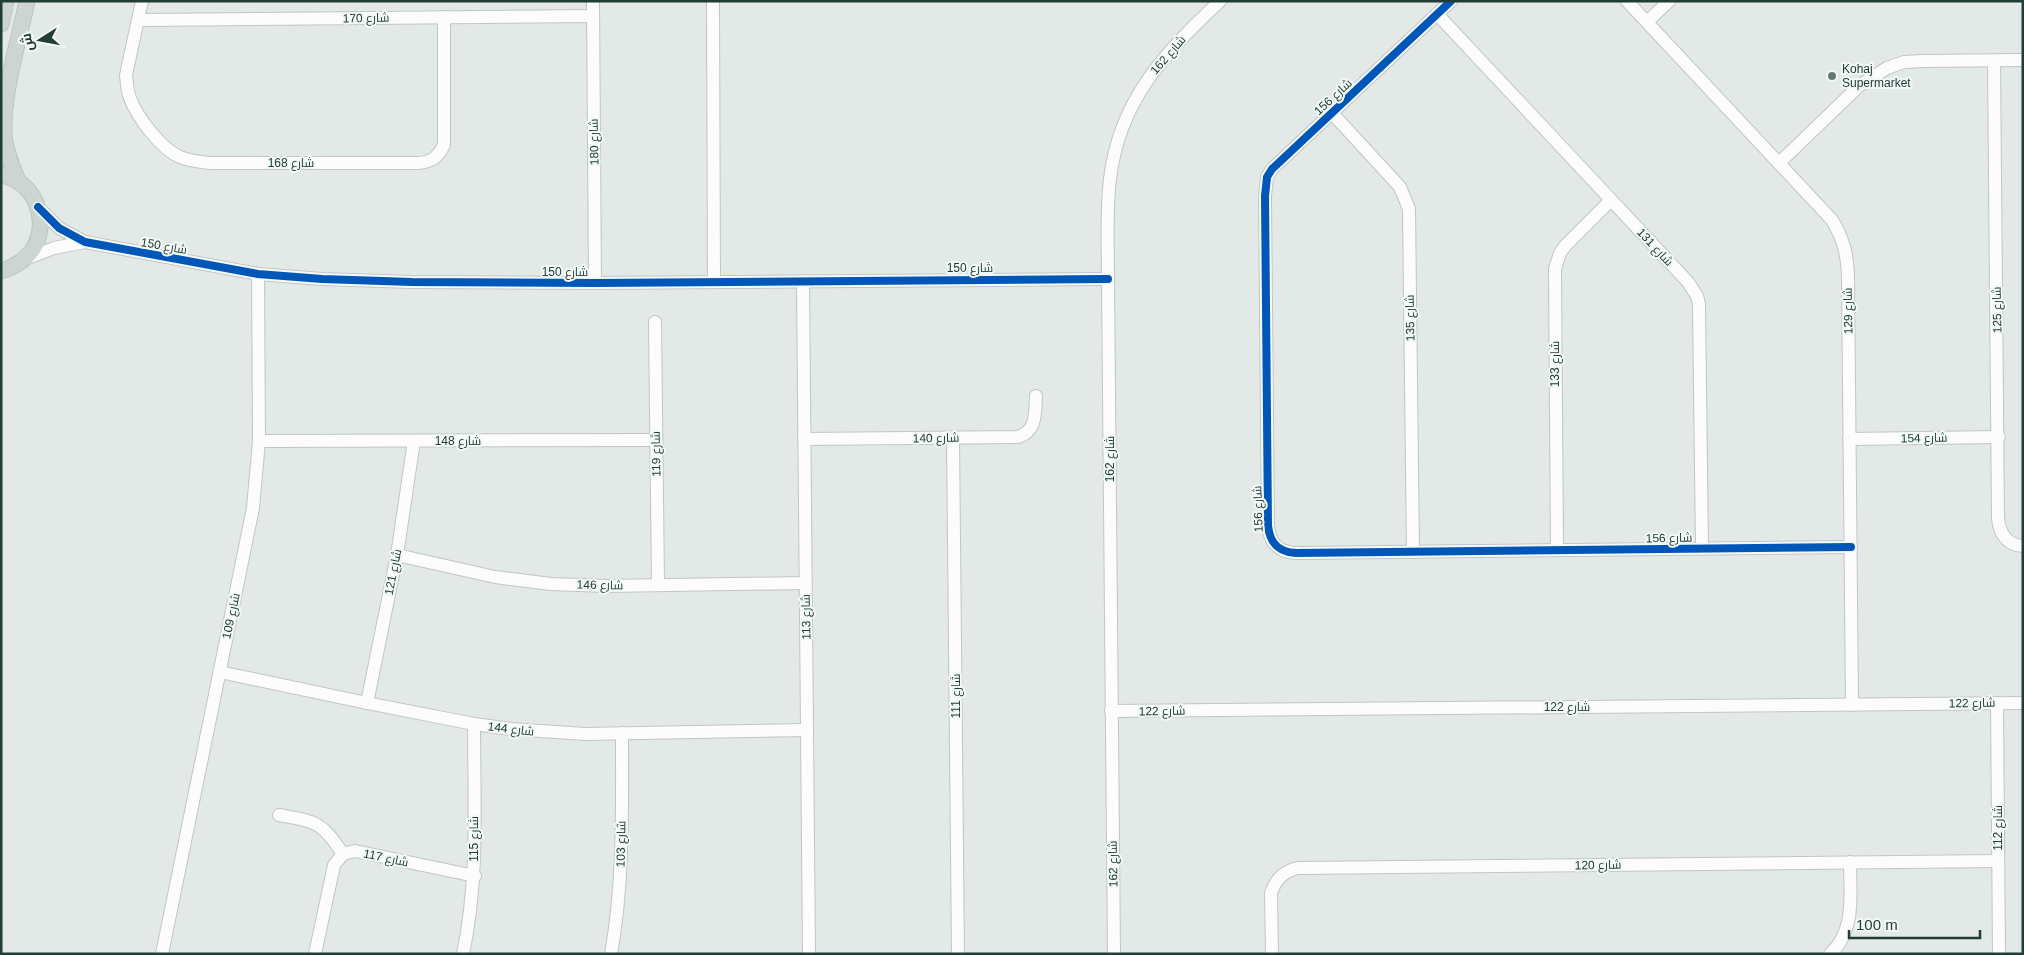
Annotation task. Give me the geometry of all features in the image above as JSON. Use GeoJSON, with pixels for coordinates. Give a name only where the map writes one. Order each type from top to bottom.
{"type":"FeatureCollection","features":[{"type":"Feature","properties":{"kind":"main road"},"geometry":{"type":"LineString","coordinates":[[1,24],[6,1]]}},
{"type":"Feature","properties":{"kind":"main road"},"geometry":{"type":"LineString","coordinates":[[18,181],[9,159],[4,110],[27,1]]}},
{"type":"Feature","properties":{"kind":"main road"},"geometry":{"type":"LineString","coordinates":[[1,175],[18,181],[30,192],[38,206],[40,221],[39,235],[33,248],[24,260],[13,267],[1,271]]}},
{"type":"Feature","properties":{"kind":"street","name":"شارع 168"},"geometry":{"type":"LineString","coordinates":[[142,1],[126,75],[130,100],[164,148],[194,162],[210,163],[418,163],[434,159],[441,153],[444,145],[444,17]]}},
{"type":"Feature","properties":{"kind":"street","name":"شارع 180"},"geometry":{"type":"LineString","coordinates":[[593,1],[595,283]]}},
{"type":"Feature","properties":{"kind":"street"},"geometry":{"type":"LineString","coordinates":[[713,1],[714,282]]}},
{"type":"Feature","properties":{"kind":"street","name":"شارع 156"},"geometry":{"type":"LineString","coordinates":[[1451,1],[1272,170],[1265,186],[1269,535],[1273,543],[1287,553],[1850,547]]}},
{"type":"Feature","properties":{"kind":"street","name":"شارع 129"},"geometry":{"type":"LineString","coordinates":[[1627,1],[1832,220],[1842,237],[1847,255],[1852,705]]}},
{"type":"Feature","properties":{"kind":"street"},"geometry":{"type":"LineString","coordinates":[[1647,22],[1668,1]]}},
{"type":"Feature","properties":{"kind":"street","name":"شارع 162"},"geometry":{"type":"LineString","coordinates":[[1114,954],[1108,279],[1110,179],[1115,150],[1124,122],[1137,95],[1154,70],[1212,4]]}},
{"type":"Feature","properties":{"kind":"street","name":"شارع 131"},"geometry":{"type":"LineString","coordinates":[[1437,14],[1688,282],[1697,296],[1699,304],[1702,549]]}},
{"type":"Feature","properties":{"kind":"street","name":"شارع 170"},"geometry":{"type":"LineString","coordinates":[[139,20],[593,16]]}},
{"type":"Feature","properties":{"kind":"street"},"geometry":{"type":"LineString","coordinates":[[1779,163],[1859,86],[1887,68],[1904,62],[2023,60]]}},
{"type":"Feature","properties":{"kind":"street","name":"شارع 125"},"geometry":{"type":"LineString","coordinates":[[1994,61],[1999,527],[2003,536],[2010,542],[2023,546]]}},
{"type":"Feature","properties":{"kind":"street","name":"شارع 135"},"geometry":{"type":"LineString","coordinates":[[1332,113],[1400,187],[1409,209],[1413,552]]}},
{"type":"Feature","properties":{"kind":"street","name":"شارع 133"},"geometry":{"type":"LineString","coordinates":[[1557,550],[1555,269],[1564,246],[1611,200]]}},
{"type":"Feature","properties":{"kind":"street","name":"شارع 150"},"geometry":{"type":"LineString","coordinates":[[38,206],[59,228],[85,242],[258,274],[358,281],[595,283],[1108,279]]}},
{"type":"Feature","properties":{"kind":"street","name":"شارع 150"},"geometry":{"type":"LineString","coordinates":[[24,260],[54,248],[85,242]]}},
{"type":"Feature","properties":{"kind":"street","name":"شارع 109"},"geometry":{"type":"LineString","coordinates":[[162,954],[250,524],[257,475],[259,442],[258,274]]}},
{"type":"Feature","properties":{"kind":"street","name":"شارع 113"},"geometry":{"type":"LineString","coordinates":[[803,281],[809,954]]}},
{"type":"Feature","properties":{"kind":"street","name":"شارع 119"},"geometry":{"type":"LineString","coordinates":[[655,322],[658,586]]}},
{"type":"Feature","properties":{"kind":"street","name":"شارع 140"},"geometry":{"type":"LineString","coordinates":[[804,439],[1018,437],[1025,435],[1034,424],[1036,396]]}},
{"type":"Feature","properties":{"kind":"street","name":"شارع 111"},"geometry":{"type":"LineString","coordinates":[[954,437],[958,954]]}},
{"type":"Feature","properties":{"kind":"street","name":"شارع 154"},"geometry":{"type":"LineString","coordinates":[[1849,439],[1999,437]]}},
{"type":"Feature","properties":{"kind":"street","name":"شارع 148"},"geometry":{"type":"LineString","coordinates":[[259,442],[656,440]]}},
{"type":"Feature","properties":{"kind":"street","name":"شارع 121"},"geometry":{"type":"LineString","coordinates":[[367,703],[397,555],[414,441]]}},
{"type":"Feature","properties":{"kind":"street","name":"شارع 146"},"geometry":{"type":"LineString","coordinates":[[397,555],[495,577],[578,586],[805,583]]}},
{"type":"Feature","properties":{"kind":"street","name":"شارع 144"},"geometry":{"type":"LineString","coordinates":[[220,672],[474,724],[548,733],[807,730]]}},
{"type":"Feature","properties":{"kind":"street","name":"شارع 122"},"geometry":{"type":"LineString","coordinates":[[1111,711],[2023,702]]}},
{"type":"Feature","properties":{"kind":"street","name":"شارع 112"},"geometry":{"type":"LineString","coordinates":[[1997,703],[1998,954]]}},
{"type":"Feature","properties":{"kind":"street","name":"شارع 115"},"geometry":{"type":"LineString","coordinates":[[463,954],[470,920],[474,876],[474,724]]}},
{"type":"Feature","properties":{"kind":"street","name":"شارع 103"},"geometry":{"type":"LineString","coordinates":[[611,954],[621,880],[622,733]]}},
{"type":"Feature","properties":{"kind":"street"},"geometry":{"type":"LineString","coordinates":[[279,815],[306,820],[320,825],[326,830],[343,854],[334,865],[315,954]]}},
{"type":"Feature","properties":{"kind":"street","name":"شارع 117"},"geometry":{"type":"LineString","coordinates":[[343,854],[355,851],[474,876]]}},
{"type":"Feature","properties":{"kind":"street","name":"شارع 120"},"geometry":{"type":"LineString","coordinates":[[1272,954],[1271,893],[1280,876],[1297,868],[1998,861]]}},
{"type":"Feature","properties":{"kind":"street"},"geometry":{"type":"LineString","coordinates":[[1830,954],[1842,940],[1849,922],[1850,862]]}},
{"type":"Feature","properties":{"kind":"cycle path"},"geometry":{"type":"LineString","coordinates":[[1451,1],[1272,169],[1267,177],[1265,196],[1268,526],[1273,542],[1284,551],[1296,553],[1851,547]]}},
{"type":"Feature","properties":{"kind":"cycle path"},"geometry":{"type":"LineString","coordinates":[[38,207],[59,228],[85,242],[258,274],[322,279],[412,282],[595,283],[1108,279]]}},
{"type":"Feature","properties":{"kind":"place","name":"Kohaj Supermarket"},"geometry":{"type":"Point","coordinates":[1832,76]}}]}
